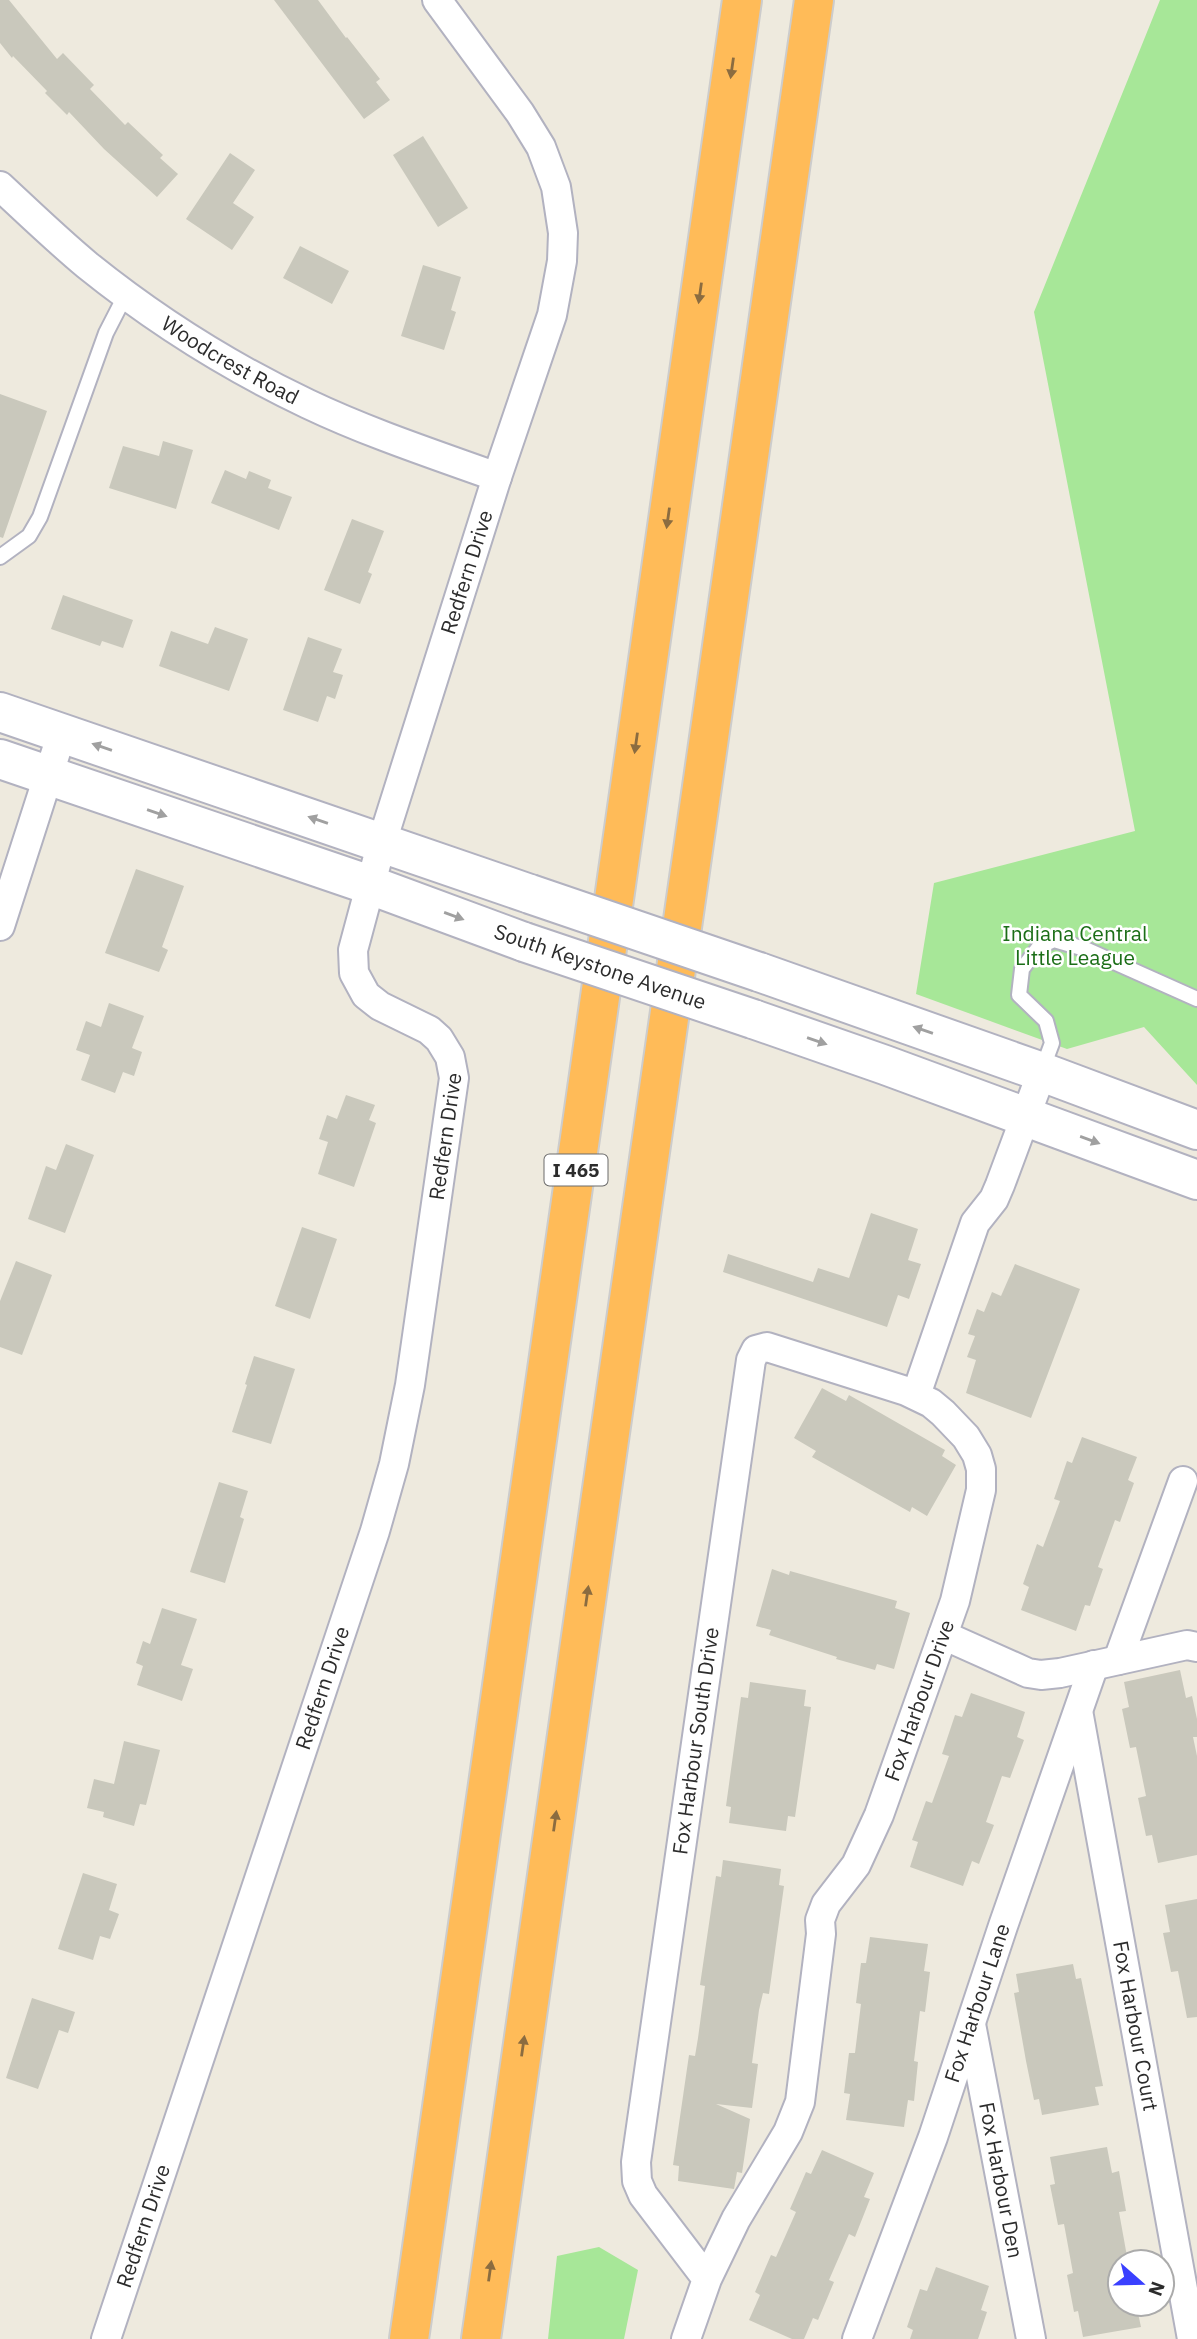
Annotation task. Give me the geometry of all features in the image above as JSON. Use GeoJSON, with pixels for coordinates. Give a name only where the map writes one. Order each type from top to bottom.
{"type":"FeatureCollection","features":[{"type":"Feature","properties":{"kind":"highway","name":"I 465"},"geometry":{"type":"LineString","coordinates":[[409,2339],[742,0]]}},
{"type":"Feature","properties":{"kind":"highway"},"geometry":{"type":"LineString","coordinates":[[481,2339],[814,0]]}},
{"type":"Feature","properties":{"kind":"main road"},"geometry":{"type":"LineString","coordinates":[[0,712],[759,972],[1197,1130]]}},
{"type":"Feature","properties":{"kind":"main road","name":"South Keystone Avenue"},"geometry":{"type":"LineString","coordinates":[[0,759],[752,1019],[1197,1180]]}},
{"type":"Feature","properties":{"kind":"street","name":"Redfern Drive"},"geometry":{"type":"LineString","coordinates":[[106,2339],[375,1531],[394,1464],[410,1385],[454,1078],[450,1057],[439,1039],[429,1030],[380,1006],[366,995],[354,973],[353,950],[382,842],[497,477],[552,315],[562,261],[563,233],[556,187],[541,147],[520,113],[438,0]]}},
{"type":"Feature","properties":{"kind":"street","name":"Woodcrest Road"},"geometry":{"type":"LineString","coordinates":[[0,186],[62,244],[126,294],[180,332],[248,373],[308,404],[373,432],[497,477]]}},
{"type":"Feature","properties":{"kind":"street"},"geometry":{"type":"LineString","coordinates":[[0,926],[62,733]]}},
{"type":"Feature","properties":{"kind":"street"},"geometry":{"type":"LineString","coordinates":[[916,1395],[975,1223],[994,1199],[1042,1072]]}},
{"type":"Feature","properties":{"kind":"street","name":"Fox Harbour South Drive"},"geometry":{"type":"LineString","coordinates":[[707,2279],[643,2195],[637,2181],[636,2162],[751,1360],[756,1350],[773,1348],[916,1395]]}},
{"type":"Feature","properties":{"kind":"street","name":"Fox Harbour Drive"},"geometry":{"type":"LineString","coordinates":[[686,2339],[707,2279],[736,2219],[788,2132],[800,2102],[821,1934],[820,1920],[826,1904],[856,1865],[880,1815],[956,1601],[981,1490],[981,1469],[973,1449],[961,1432],[943,1413],[916,1395]]}},
{"type":"Feature","properties":{"kind":"street","name":"Fox Harbour Lane"},"geometry":{"type":"LineString","coordinates":[[857,2339],[933,2137],[1078,1713],[1106,1662],[1183,1481]]}},
{"type":"Feature","properties":{"kind":"street"},"geometry":{"type":"LineString","coordinates":[[943,1635],[1028,1673],[1060,1673],[1187,1645],[1197,1647]]}},
{"type":"Feature","properties":{"kind":"street","name":"Fox Harbour Court"},"geometry":{"type":"LineString","coordinates":[[1078,1713],[1192,2339]]}},
{"type":"Feature","properties":{"kind":"street","name":"Fox Harbour Den"},"geometry":{"type":"LineString","coordinates":[[971,2021],[1031,2339]]}},
{"type":"Feature","properties":{"kind":"lane"},"geometry":{"type":"LineString","coordinates":[[0,557],[29,536],[40,517],[106,332],[126,294]]}},
{"type":"Feature","properties":{"kind":"lane"},"geometry":{"type":"LineString","coordinates":[[1042,1072],[1052,1043],[1046,1021],[1019,995],[1022,969],[1039,947],[1054,940],[1085,948],[1197,999]]}},
{"type":"Feature","properties":{"kind":"green space","name":"Indiana Central Little League"},"geometry":{"type":"Polygon","coordinates":[[[1160,0],[1197,0],[1197,1085],[1144,1027],[1067,1049],[916,994],[934,883],[1135,831],[1034,312],[1160,0]]]}},
{"type":"Feature","properties":{"kind":"green space"},"geometry":{"type":"Polygon","coordinates":[[[599,2247],[638,2270],[624,2339],[548,2339],[557,2256],[599,2247]]]}},
{"type":"Feature","properties":{"kind":"building"},"geometry":{"type":"Polygon","coordinates":[[[0,0],[9,0],[57,59],[63,53],[94,85],[90,89],[125,125],[128,122],[163,155],[160,158],[178,174],[157,197],[104,149],[69,112],[67,115],[0,43],[0,0]]]}},
{"type":"Feature","properties":{"kind":"building"},"geometry":{"type":"Polygon","coordinates":[[[274,0],[318,0],[380,79],[376,82],[390,100],[364,119],[274,0]]]}},
{"type":"Feature","properties":{"kind":"building"},"geometry":{"type":"Polygon","coordinates":[[[423,136],[468,208],[438,227],[393,155],[423,136]]]}},
{"type":"Feature","properties":{"kind":"building"},"geometry":{"type":"Polygon","coordinates":[[[230,153],[255,170],[233,203],[254,217],[232,250],[186,219],[230,153]]]}},
{"type":"Feature","properties":{"kind":"building"},"geometry":{"type":"Polygon","coordinates":[[[300,246],[349,271],[332,304],[283,278],[300,246]]]}},
{"type":"Feature","properties":{"kind":"building"},"geometry":{"type":"Polygon","coordinates":[[[423,265],[461,277],[451,310],[456,312],[444,350],[401,336],[423,265]]]}},
{"type":"Feature","properties":{"kind":"building"},"geometry":{"type":"Polygon","coordinates":[[[0,394],[47,411],[3,538],[0,537],[0,394]]]}},
{"type":"Feature","properties":{"kind":"building"},"geometry":{"type":"Polygon","coordinates":[[[163,441],[193,450],[176,509],[109,488],[123,446],[159,456],[163,441]]]}},
{"type":"Feature","properties":{"kind":"building"},"geometry":{"type":"Polygon","coordinates":[[[225,470],[246,479],[249,471],[271,480],[268,488],[292,497],[279,530],[211,503],[225,470]]]}},
{"type":"Feature","properties":{"kind":"building"},"geometry":{"type":"Polygon","coordinates":[[[352,519],[384,531],[368,572],[372,574],[360,604],[324,590],[352,519]]]}},
{"type":"Feature","properties":{"kind":"building"},"geometry":{"type":"Polygon","coordinates":[[[63,595],[133,620],[123,648],[102,641],[100,646],[51,629],[63,595]]]}},
{"type":"Feature","properties":{"kind":"building"},"geometry":{"type":"Polygon","coordinates":[[[215,627],[248,639],[229,691],[159,666],[171,631],[208,644],[215,627]]]}},
{"type":"Feature","properties":{"kind":"building"},"geometry":{"type":"Polygon","coordinates":[[[308,637],[342,649],[333,672],[343,675],[335,699],[327,696],[318,722],[283,710],[308,637]]]}},
{"type":"Feature","properties":{"kind":"building"},"geometry":{"type":"Polygon","coordinates":[[[136,869],[184,886],[162,947],[168,950],[159,972],[105,953],[136,869]]]}},
{"type":"Feature","properties":{"kind":"building"},"geometry":{"type":"Polygon","coordinates":[[[109,1003],[144,1016],[132,1048],[142,1052],[134,1076],[123,1072],[115,1093],[81,1080],[90,1055],[76,1050],[86,1021],[101,1027],[109,1003]]]}},
{"type":"Feature","properties":{"kind":"building"},"geometry":{"type":"Polygon","coordinates":[[[346,1095],[375,1105],[369,1120],[376,1123],[354,1187],[318,1174],[328,1142],[319,1139],[327,1115],[337,1119],[346,1095]]]}},
{"type":"Feature","properties":{"kind":"building"},"geometry":{"type":"Polygon","coordinates":[[[66,1144],[94,1155],[65,1233],[28,1219],[46,1166],[56,1170],[66,1144]]]}},
{"type":"Feature","properties":{"kind":"building"},"geometry":{"type":"Polygon","coordinates":[[[871,1213],[918,1229],[908,1260],[921,1264],[909,1299],[898,1295],[887,1327],[723,1272],[728,1254],[813,1282],[818,1268],[849,1278],[871,1213]]]}},
{"type":"Feature","properties":{"kind":"building"},"geometry":{"type":"Polygon","coordinates":[[[302,1227],[337,1239],[310,1319],[275,1306],[302,1227]]]}},
{"type":"Feature","properties":{"kind":"building"},"geometry":{"type":"Polygon","coordinates":[[[16,1261],[52,1275],[22,1355],[0,1347],[0,1301],[16,1261]]]}},
{"type":"Feature","properties":{"kind":"building"},"geometry":{"type":"Polygon","coordinates":[[[1015,1264],[1080,1289],[1031,1418],[966,1393],[976,1360],[967,1357],[975,1336],[968,1334],[977,1309],[984,1312],[992,1292],[1001,1296],[1015,1264]]]}},
{"type":"Feature","properties":{"kind":"building"},"geometry":{"type":"Polygon","coordinates":[[[254,1356],[295,1369],[271,1444],[232,1432],[254,1356]]]}},
{"type":"Feature","properties":{"kind":"building"},"geometry":{"type":"Polygon","coordinates":[[[822,1388],[846,1401],[849,1395],[945,1450],[942,1456],[956,1465],[927,1516],[912,1507],[910,1512],[812,1457],[816,1451],[794,1438],[822,1388]]]}},
{"type":"Feature","properties":{"kind":"building"},"geometry":{"type":"Polygon","coordinates":[[[1082,1437],[1137,1457],[1128,1480],[1134,1483],[1120,1522],[1115,1520],[1098,1567],[1103,1569],[1090,1606],[1085,1605],[1076,1631],[1021,1610],[1029,1587],[1023,1584],[1037,1544],[1043,1547],[1060,1501],[1054,1499],[1067,1461],[1072,1463],[1082,1437]]]}},
{"type":"Feature","properties":{"kind":"building"},"geometry":{"type":"Polygon","coordinates":[[[219,1482],[248,1491],[240,1517],[244,1519],[225,1583],[190,1572],[219,1482]]]}},
{"type":"Feature","properties":{"kind":"building"},"geometry":{"type":"Polygon","coordinates":[[[772,1569],[789,1575],[790,1571],[897,1601],[895,1608],[910,1613],[894,1669],[877,1664],[875,1670],[836,1659],[837,1657],[769,1635],[771,1630],[756,1626],[772,1569]]]}},
{"type":"Feature","properties":{"kind":"building"},"geometry":{"type":"Polygon","coordinates":[[[162,1608],[197,1619],[181,1665],[193,1669],[182,1701],[137,1685],[143,1666],[136,1663],[143,1641],[150,1644],[162,1608]]]}},
{"type":"Feature","properties":{"kind":"building"},"geometry":{"type":"Polygon","coordinates":[[[1180,1670],[1186,1698],[1192,1696],[1197,1719],[1197,1737],[1193,1737],[1197,1756],[1197,1855],[1158,1863],[1152,1835],[1146,1836],[1138,1798],[1146,1796],[1136,1747],[1130,1748],[1122,1709],[1129,1707],[1124,1682],[1180,1670]]]}},
{"type":"Feature","properties":{"kind":"building"},"geometry":{"type":"Polygon","coordinates":[[[750,1682],[806,1690],[804,1706],[811,1707],[795,1817],[788,1816],[786,1831],[729,1823],[731,1807],[726,1806],[741,1697],[748,1698],[750,1682]]]}},
{"type":"Feature","properties":{"kind":"building"},"geometry":{"type":"Polygon","coordinates":[[[971,1693],[1025,1712],[1017,1737],[1024,1740],[1010,1778],[1002,1776],[986,1822],[994,1825],[979,1864],[972,1861],[963,1886],[910,1867],[918,1842],[912,1840],[926,1801],[932,1803],[949,1756],[942,1754],[955,1715],[962,1717],[971,1693]]]}},
{"type":"Feature","properties":{"kind":"building"},"geometry":{"type":"Polygon","coordinates":[[[124,1741],[160,1750],[146,1805],[140,1804],[134,1826],[103,1817],[104,1812],[87,1808],[94,1779],[114,1784],[124,1741]]]}},
{"type":"Feature","properties":{"kind":"building"},"geometry":{"type":"Polygon","coordinates":[[[723,1860],[781,1869],[779,1885],[784,1886],[769,1994],[763,1993],[759,2010],[752,2063],[758,2064],[752,2108],[716,2104],[750,2119],[742,2173],[737,2172],[734,2189],[678,2181],[679,2166],[673,2165],[689,2055],[695,2056],[698,2038],[705,1986],[700,1985],[716,1876],[721,1877],[723,1860]]]}},
{"type":"Feature","properties":{"kind":"building"},"geometry":{"type":"Polygon","coordinates":[[[83,1873],[117,1884],[109,1910],[119,1914],[110,1939],[100,1936],[93,1960],[58,1949],[83,1873]]]}},
{"type":"Feature","properties":{"kind":"building"},"geometry":{"type":"Polygon","coordinates":[[[1197,1899],[1197,2017],[1187,2018],[1178,1971],[1171,1972],[1163,1933],[1170,1932],[1165,1905],[1197,1899]]]}},
{"type":"Feature","properties":{"kind":"building"},"geometry":{"type":"Polygon","coordinates":[[[870,1937],[928,1944],[924,1971],[930,1972],[925,2012],[920,2011],[914,2061],[918,2062],[914,2101],[908,2100],[904,2127],[846,2120],[850,2094],[844,2093],[849,2053],[855,2053],[861,2004],[856,2003],[861,1963],[866,1963],[870,1937]]]}},
{"type":"Feature","properties":{"kind":"building"},"geometry":{"type":"Polygon","coordinates":[[[1073,1964],[1076,1979],[1081,1978],[1103,2086],[1095,2087],[1099,2105],[1042,2115],[1039,2099],[1034,2100],[1026,2061],[1014,1993],[1019,1992],[1016,1974],[1073,1964]]]}},
{"type":"Feature","properties":{"kind":"building"},"geometry":{"type":"Polygon","coordinates":[[[32,1998],[75,2012],[68,2033],[59,2030],[38,2089],[6,2078],[32,1998]]]}},
{"type":"Feature","properties":{"kind":"building"},"geometry":{"type":"Polygon","coordinates":[[[1107,2147],[1112,2173],[1119,2171],[1126,2211],[1119,2212],[1125,2248],[1106,2248],[1106,2318],[1139,2318],[1141,2327],[1083,2337],[1078,2311],[1074,2312],[1067,2275],[1073,2273],[1064,2224],[1058,2225],[1050,2185],[1055,2184],[1050,2157],[1107,2147]]]}},
{"type":"Feature","properties":{"kind":"building"},"geometry":{"type":"Polygon","coordinates":[[[822,2150],[874,2173],[864,2197],[870,2199],[855,2237],[849,2234],[829,2280],[834,2282],[818,2320],[813,2318],[804,2339],[792,2339],[749,2320],[760,2295],[755,2292],[771,2255],[776,2257],[796,2212],[790,2209],[806,2172],[811,2174],[822,2150]]]}},
{"type":"Feature","properties":{"kind":"building"},"geometry":{"type":"Polygon","coordinates":[[[936,2267],[989,2286],[981,2310],[987,2312],[978,2339],[910,2339],[913,2330],[907,2327],[920,2289],[927,2291],[936,2267]]]}}]}
